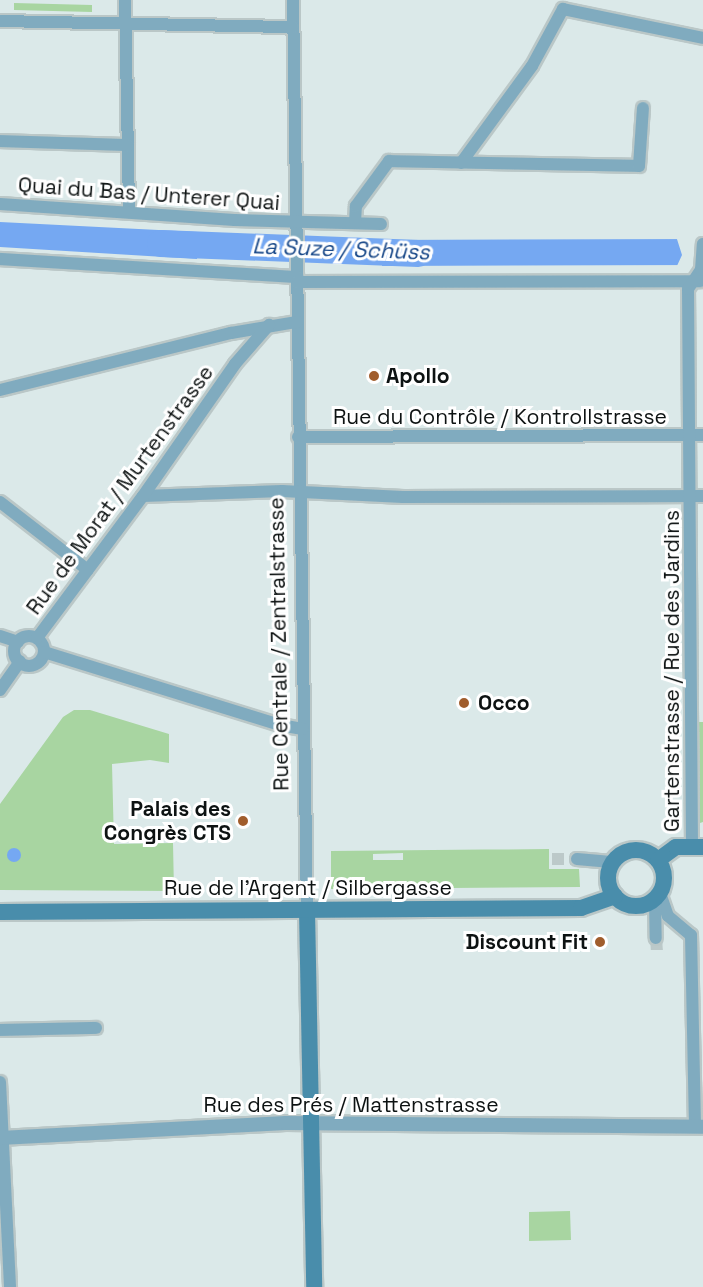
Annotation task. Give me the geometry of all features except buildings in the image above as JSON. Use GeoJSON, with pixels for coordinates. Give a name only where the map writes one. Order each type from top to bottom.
{"type":"FeatureCollection","features":[{"type":"Feature","properties":{"kind":"main road"},"geometry":{"type":"LineString","coordinates":[[658,860],[676,847],[697,847]]}},
{"type":"Feature","properties":{"kind":"main road"},"geometry":{"type":"LineString","coordinates":[[641,850],[658,860],[664,876],[657,896],[638,906],[615,896],[608,879],[614,862],[621,854],[641,850]]}},
{"type":"Feature","properties":{"kind":"main road","name":"Rue de l'Argent / Silbergasse"},"geometry":{"type":"LineString","coordinates":[[0,912],[581,908],[615,896]]}},
{"type":"Feature","properties":{"kind":"main road","name":"Rue Centrale / Zentralstrasse"},"geometry":{"type":"LineString","coordinates":[[307,910],[314,1287]]}},
{"type":"Feature","properties":{"kind":"street"},"geometry":{"type":"LineString","coordinates":[[125,0],[129,211]]}},
{"type":"Feature","properties":{"kind":"street","name":"Rue Centrale / Zentralstrasse"},"geometry":{"type":"LineString","coordinates":[[292,0],[307,910]]}},
{"type":"Feature","properties":{"kind":"street"},"geometry":{"type":"LineString","coordinates":[[461,163],[532,66],[563,9],[703,38]]}},
{"type":"Feature","properties":{"kind":"street"},"geometry":{"type":"LineString","coordinates":[[0,21],[293,27]]}},
{"type":"Feature","properties":{"kind":"street"},"geometry":{"type":"LineString","coordinates":[[355,223],[356,206],[389,161],[639,166],[643,108]]}},
{"type":"Feature","properties":{"kind":"street"},"geometry":{"type":"LineString","coordinates":[[0,141],[128,145]]}},
{"type":"Feature","properties":{"kind":"street","name":"Quai du Bas / Unterer Quai"},"geometry":{"type":"LineString","coordinates":[[0,204],[296,223],[381,224]]}},
{"type":"Feature","properties":{"kind":"street","name":"Gartenstrasse / Rue des Jardins"},"geometry":{"type":"LineString","coordinates":[[697,847],[698,496],[697,435],[688,289],[699,277],[703,244]]}},
{"type":"Feature","properties":{"kind":"street"},"geometry":{"type":"LineString","coordinates":[[0,259],[297,275],[357,283],[699,277]]}},
{"type":"Feature","properties":{"kind":"street"},"geometry":{"type":"LineString","coordinates":[[0,390],[269,325],[297,322]]}},
{"type":"Feature","properties":{"kind":"street","name":"Rue de Morat / Murtenstrasse"},"geometry":{"type":"LineString","coordinates":[[37,638],[143,496],[235,364],[269,325]]}},
{"type":"Feature","properties":{"kind":"street","name":"Rue du Contrôle / Kontrollstrasse"},"geometry":{"type":"LineString","coordinates":[[298,437],[697,435]]}},
{"type":"Feature","properties":{"kind":"street"},"geometry":{"type":"LineString","coordinates":[[143,496],[299,494],[698,496]]}},
{"type":"Feature","properties":{"kind":"street"},"geometry":{"type":"LineString","coordinates":[[0,502],[88,570]]}},
{"type":"Feature","properties":{"kind":"street"},"geometry":{"type":"LineString","coordinates":[[0,636],[18,642]]}},
{"type":"Feature","properties":{"kind":"street"},"geometry":{"type":"LineString","coordinates":[[44,652],[37,663],[20,661],[15,654],[18,642],[24,637],[37,638],[44,652],[280,725],[303,729]]}},
{"type":"Feature","properties":{"kind":"street"},"geometry":{"type":"LineString","coordinates":[[0,690],[20,661]]}},
{"type":"Feature","properties":{"kind":"street"},"geometry":{"type":"LineString","coordinates":[[576,859],[614,862]]}},
{"type":"Feature","properties":{"kind":"street"},"geometry":{"type":"LineString","coordinates":[[656,938],[657,896]]}},
{"type":"Feature","properties":{"kind":"street"},"geometry":{"type":"LineString","coordinates":[[657,896],[668,916],[691,935],[699,1126]]}},
{"type":"Feature","properties":{"kind":"street"},"geometry":{"type":"LineString","coordinates":[[0,1030],[96,1028]]}},
{"type":"Feature","properties":{"kind":"street"},"geometry":{"type":"LineString","coordinates":[[0,1082],[6,1279]]}},
{"type":"Feature","properties":{"kind":"street","name":"Rue des Prés / Mattenstrasse"},"geometry":{"type":"LineString","coordinates":[[2,1138],[312,1123],[699,1126]]}},
{"type":"Feature","properties":{"kind":"green space"},"geometry":{"type":"Polygon","coordinates":[[[14,3],[92,5],[92,12],[14,10],[14,3]]]}},
{"type":"Feature","properties":{"kind":"green space"},"geometry":{"type":"Polygon","coordinates":[[[74,710],[90,710],[169,734],[169,763],[150,760],[112,764],[114,844],[173,843],[174,891],[0,890],[0,804],[63,717],[74,710]]]}},
{"type":"Feature","properties":{"kind":"green space"},"geometry":{"type":"Polygon","coordinates":[[[699,722],[703,722],[703,822],[700,823],[699,722]]]}},
{"type":"Feature","properties":{"kind":"green space"},"geometry":{"type":"Polygon","coordinates":[[[549,849],[549,869],[579,869],[580,887],[331,889],[331,851],[549,849]],[[403,853],[373,854],[373,860],[403,860],[403,853]]]}},
{"type":"Feature","properties":{"kind":"green space"},"geometry":{"type":"Polygon","coordinates":[[[570,1211],[571,1240],[529,1241],[529,1212],[570,1211]]]}},
{"type":"Feature","properties":{"kind":"water"},"geometry":{"type":"Polygon","coordinates":[[[0,222],[198,232],[197,259],[0,247],[0,222]]]}},
{"type":"Feature","properties":{"kind":"water"},"geometry":{"type":"Polygon","coordinates":[[[703,239],[703,265],[382,266],[383,240],[703,239]]]}},
{"type":"Feature","properties":{"kind":"water"},"geometry":{"type":"Polygon","coordinates":[[[11,848],[17,848],[21,855],[17,862],[11,862],[7,858],[7,852],[11,848]]]}},
{"type":"Feature","properties":{"kind":"pier"},"geometry":{"type":"Polygon","coordinates":[[[676,236],[703,236],[703,268],[676,268],[682,255],[676,236]]]}},
{"type":"Feature","properties":{"kind":"waterway","name":"La Suze / Schüss"},"geometry":{"type":"LineString","coordinates":[[160,243],[418,253]]}},
{"type":"Feature","properties":{"kind":"tunnel"},"geometry":{"type":"LineString","coordinates":[[552,859],[577,859]]}},
{"type":"Feature","properties":{"kind":"tunnel"},"geometry":{"type":"LineString","coordinates":[[656,938],[657,951]]}},
{"type":"Feature","properties":{"kind":"place","name":"Apollo"},"geometry":{"type":"Point","coordinates":[374,376]}},
{"type":"Feature","properties":{"kind":"place","name":"Occo"},"geometry":{"type":"Point","coordinates":[464,703]}},
{"type":"Feature","properties":{"kind":"place","name":"Palais des Congrès CTS"},"geometry":{"type":"Point","coordinates":[243,821]}},
{"type":"Feature","properties":{"kind":"place","name":"Discount Fit"},"geometry":{"type":"Point","coordinates":[600,942]}}]}
